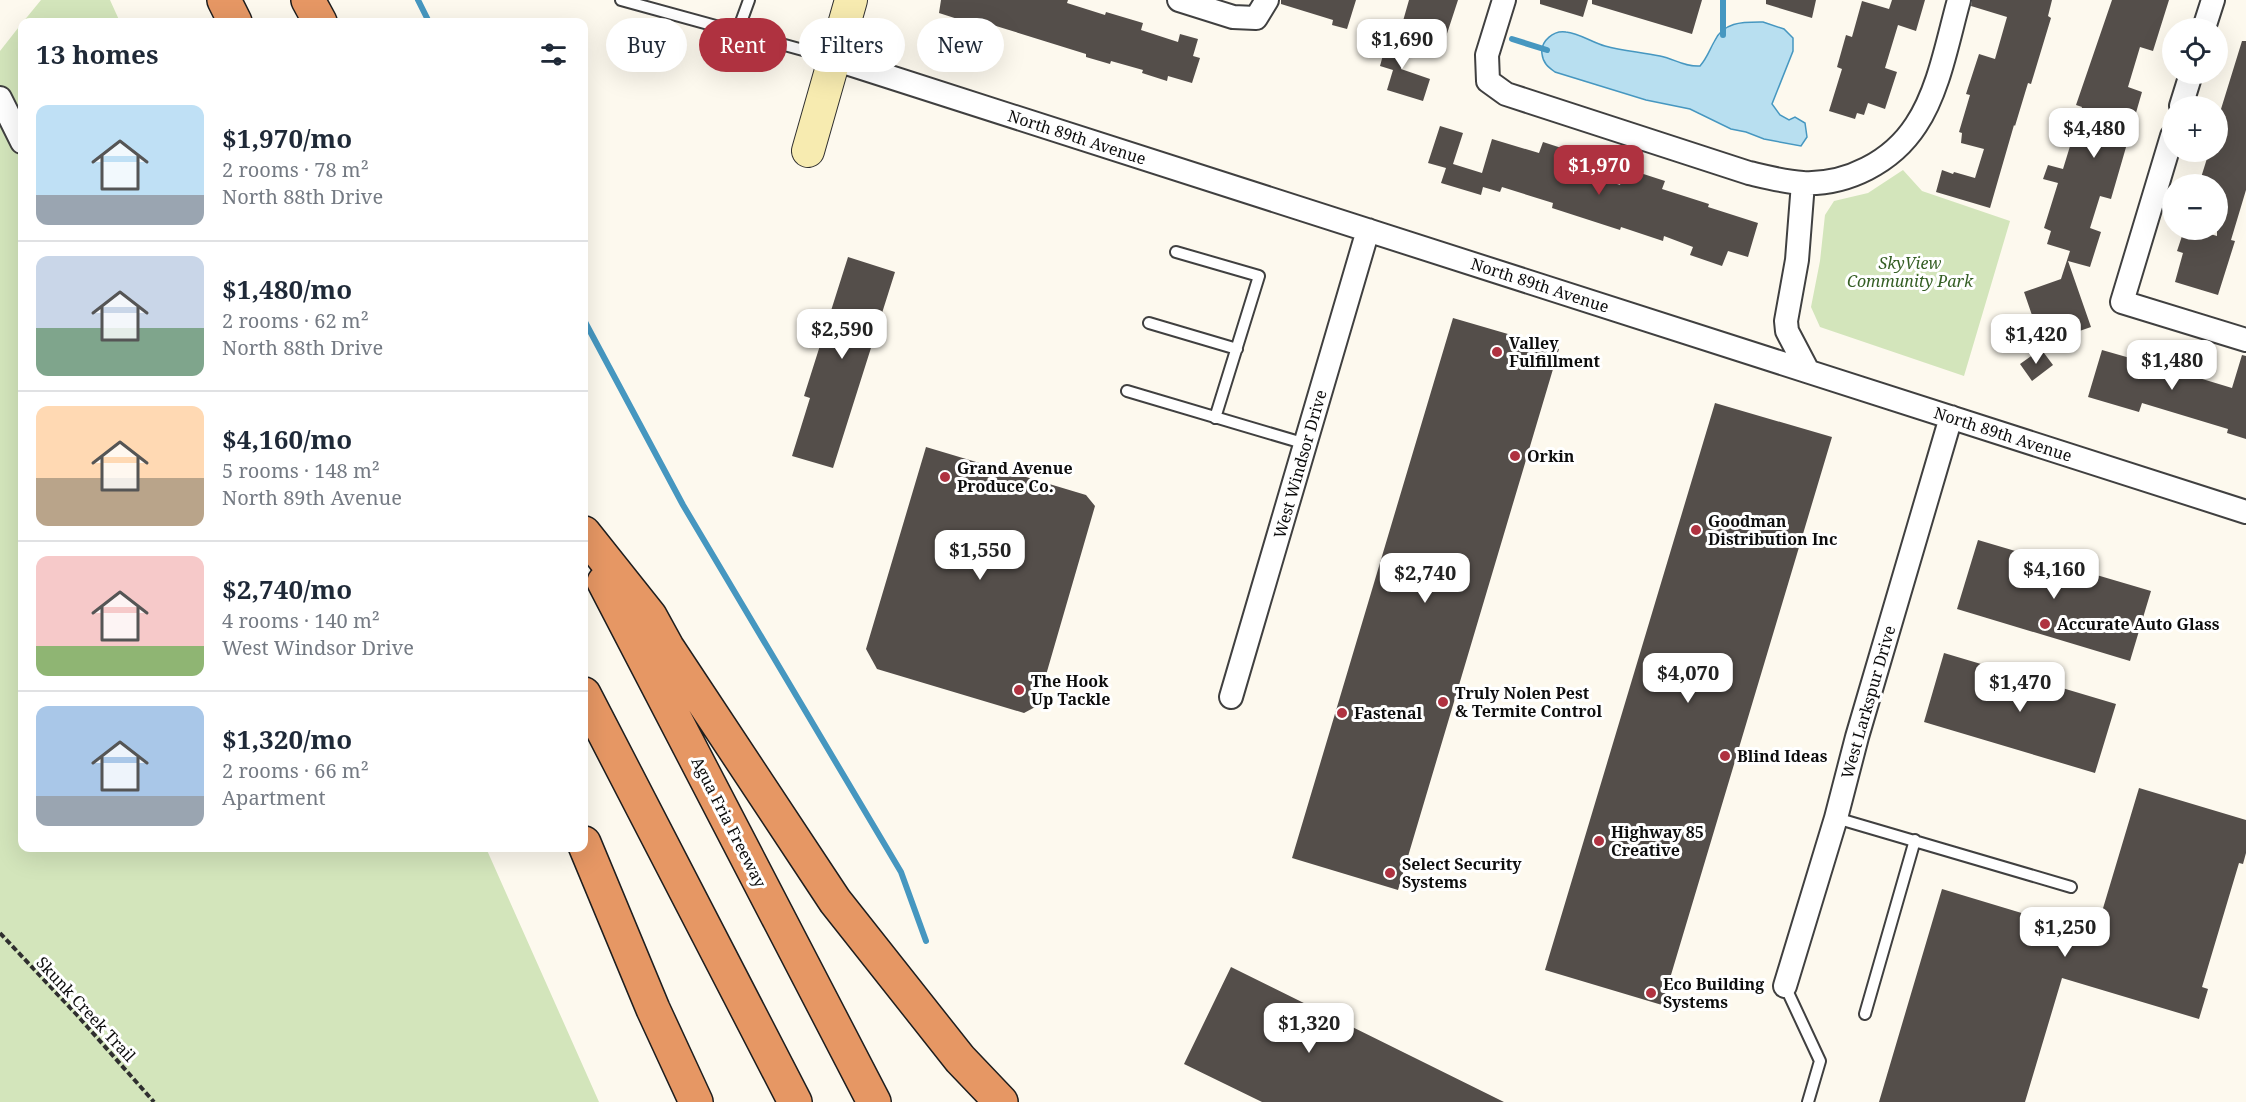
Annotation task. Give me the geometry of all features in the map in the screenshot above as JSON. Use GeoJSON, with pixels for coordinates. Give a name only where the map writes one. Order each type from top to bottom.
{"type":"FeatureCollection","features":[{"type":"Feature","properties":{"kind":"highway"},"geometry":{"type":"LineString","coordinates":[[202,0],[211,18]]}},
{"type":"Feature","properties":{"kind":"highway"},"geometry":{"type":"LineString","coordinates":[[224,0],[233,18]]}},
{"type":"Feature","properties":{"kind":"highway"},"geometry":{"type":"LineString","coordinates":[[308,0],[318,18]]}},
{"type":"Feature","properties":{"kind":"highway"},"geometry":{"type":"LineString","coordinates":[[588,538],[650,616],[667,647],[835,901],[953,1051],[1001,1102]]}},
{"type":"Feature","properties":{"kind":"highway","name":"Agua Fria Freeway"},"geometry":{"type":"LineString","coordinates":[[588,551],[874,1102]]}},
{"type":"Feature","properties":{"kind":"highway"},"geometry":{"type":"LineString","coordinates":[[588,702],[795,1102]]}},
{"type":"Feature","properties":{"kind":"highway"},"geometry":{"type":"LineString","coordinates":[[588,852],[653,1009],[696,1102]]}},
{"type":"Feature","properties":{"kind":"street"},"geometry":{"type":"LineString","coordinates":[[846,18],[851,0]]}},
{"type":"Feature","properties":{"kind":"street"},"geometry":{"type":"LineString","coordinates":[[1179,0],[1233,17],[1261,9]]}},
{"type":"Feature","properties":{"kind":"street"},"geometry":{"type":"LineString","coordinates":[[1504,0],[1488,55],[1488,81],[1506,94],[1749,173],[1803,183],[1827,182],[1848,177],[1886,158],[1902,143],[1916,125],[1927,104],[1959,0]]}},
{"type":"Feature","properties":{"kind":"street"},"geometry":{"type":"LineString","coordinates":[[2207,18],[2213,0]]}},
{"type":"Feature","properties":{"kind":"street"},"geometry":{"type":"LineString","coordinates":[[807,151],[830,72]]}},
{"type":"Feature","properties":{"kind":"street","name":"North 89th Avenue"},"geometry":{"type":"LineString","coordinates":[[875,72],[2246,512]]}},
{"type":"Feature","properties":{"kind":"street"},"geometry":{"type":"LineString","coordinates":[[0,98],[18,134]]}},
{"type":"Feature","properties":{"kind":"street"},"geometry":{"type":"LineString","coordinates":[[2164,162],[2122,302],[2246,340]]}},
{"type":"Feature","properties":{"kind":"street"},"geometry":{"type":"LineString","coordinates":[[1803,183],[1797,260],[1786,321],[1787,331],[1808,371]]}},
{"type":"Feature","properties":{"kind":"street","name":"West Windsor Drive"},"geometry":{"type":"LineString","coordinates":[[1231,697],[1368,230]]}},
{"type":"Feature","properties":{"kind":"street","name":"West Larkspur Drive"},"geometry":{"type":"LineString","coordinates":[[1785,986],[1836,818],[1860,726],[1951,417]]}},
{"type":"Feature","properties":{"kind":"lane"},"geometry":{"type":"LineString","coordinates":[[621,0],[699,22]]}},
{"type":"Feature","properties":{"kind":"lane"},"geometry":{"type":"LineString","coordinates":[[742,18],[749,0]]}},
{"type":"Feature","properties":{"kind":"lane"},"geometry":{"type":"LineString","coordinates":[[1176,252],[1259,276],[1215,418]]}},
{"type":"Feature","properties":{"kind":"lane"},"geometry":{"type":"LineString","coordinates":[[1149,323],[1237,349]]}},
{"type":"Feature","properties":{"kind":"lane"},"geometry":{"type":"LineString","coordinates":[[1127,391],[1306,444]]}},
{"type":"Feature","properties":{"kind":"lane"},"geometry":{"type":"LineString","coordinates":[[1836,818],[2071,887]]}},
{"type":"Feature","properties":{"kind":"lane"},"geometry":{"type":"LineString","coordinates":[[1865,1014],[1915,840]]}},
{"type":"Feature","properties":{"kind":"lane"},"geometry":{"type":"LineString","coordinates":[[1785,986],[1820,1061],[1808,1102]]}},
{"type":"Feature","properties":{"kind":"path","name":"Skunk Creek Trail"},"geometry":{"type":"LineString","coordinates":[[0,933],[154,1102]]}},
{"type":"Feature","properties":{"kind":"green space"},"geometry":{"type":"Polygon","coordinates":[[[41,0],[110,0],[118,18],[26,18],[41,0]]]}},
{"type":"Feature","properties":{"kind":"green space"},"geometry":{"type":"Polygon","coordinates":[[[18,28],[18,852],[488,852],[599,1102],[0,1102],[0,51],[18,28]]]}},
{"type":"Feature","properties":{"kind":"green space","name":"SkyView Community Park"},"geometry":{"type":"Polygon","coordinates":[[[1903,170],[1922,191],[2010,221],[1964,376],[1820,327],[1811,307],[1820,261],[1825,215],[1834,201],[1868,193],[1903,170]]]}},
{"type":"Feature","properties":{"kind":"water"},"geometry":{"type":"Polygon","coordinates":[[[1763,22],[1784,29],[1793,38],[1793,51],[1772,104],[1780,115],[1789,120],[1795,117],[1805,123],[1807,137],[1801,146],[1764,139],[1731,129],[1690,109],[1646,100],[1555,72],[1543,60],[1542,54],[1543,45],[1549,37],[1566,32],[1605,46],[1700,66],[1718,35],[1728,26],[1763,22]]]}},
{"type":"Feature","properties":{"kind":"building"},"geometry":{"type":"Polygon","coordinates":[[[941,0],[1068,0],[1067,3],[1105,15],[1106,12],[1143,23],[1141,30],[1178,42],[1180,34],[1198,39],[1193,56],[1200,58],[1192,83],[1168,76],[1167,81],[1142,73],[1143,70],[1086,57],[1086,54],[1004,28],[1004,18],[955,18],[939,13],[941,0]]]}},
{"type":"Feature","properties":{"kind":"building"},"geometry":{"type":"Polygon","coordinates":[[[1281,0],[1356,0],[1347,29],[1332,25],[1333,20],[1281,4],[1281,0]]]}},
{"type":"Feature","properties":{"kind":"building"},"geometry":{"type":"Polygon","coordinates":[[[1409,0],[1458,0],[1442,49],[1399,35],[1409,0]]]}},
{"type":"Feature","properties":{"kind":"building"},"geometry":{"type":"Polygon","coordinates":[[[1540,0],[1588,0],[1583,17],[1540,4],[1540,0]]]}},
{"type":"Feature","properties":{"kind":"building"},"geometry":{"type":"Polygon","coordinates":[[[1592,0],[1702,0],[1692,34],[1592,4],[1592,0]]]}},
{"type":"Feature","properties":{"kind":"building"},"geometry":{"type":"Polygon","coordinates":[[[1766,0],[1816,0],[1812,18],[1766,4],[1766,0]]]}},
{"type":"Feature","properties":{"kind":"building"},"geometry":{"type":"Polygon","coordinates":[[[1892,0],[1925,0],[1916,31],[1898,25],[1885,68],[1897,72],[1885,109],[1868,103],[1864,115],[1857,113],[1855,119],[1829,111],[1842,69],[1837,67],[1846,35],[1852,37],[1862,1],[1889,9],[1892,0]]]}},
{"type":"Feature","properties":{"kind":"building"},"geometry":{"type":"Polygon","coordinates":[[[1972,0],[2052,0],[2048,16],[2051,18],[2031,84],[2028,83],[2014,125],[1990,208],[1936,192],[1942,170],[1975,178],[1984,149],[1961,143],[1962,133],[1959,132],[1970,95],[1966,94],[1979,54],[1995,59],[2007,17],[1971,6],[1972,0]]]}},
{"type":"Feature","properties":{"kind":"building"},"geometry":{"type":"Polygon","coordinates":[[[2112,0],[2169,0],[2153,51],[2140,47],[2128,87],[2142,92],[2111,199],[2100,196],[2090,228],[2101,232],[2090,267],[2068,261],[2091,327],[2042,344],[2024,292],[2061,279],[2070,251],[2047,244],[2051,231],[2044,228],[2058,183],[2043,179],[2048,165],[2063,169],[2082,107],[2076,105],[2112,0]]]}},
{"type":"Feature","properties":{"kind":"building"},"geometry":{"type":"Polygon","coordinates":[[[1389,33],[1410,39],[1401,69],[1430,79],[1423,101],[1387,90],[1393,70],[1380,66],[1389,33]]]}},
{"type":"Feature","properties":{"kind":"building"},"geometry":{"type":"Polygon","coordinates":[[[2242,41],[2246,41],[2246,190],[2231,240],[2235,241],[2218,295],[2175,282],[2183,253],[2177,251],[2181,240],[2228,240],[2228,174],[2202,174],[2206,162],[2228,162],[2228,96],[2225,96],[2242,41]]]}},
{"type":"Feature","properties":{"kind":"building"},"geometry":{"type":"Polygon","coordinates":[[[1440,126],[1463,133],[1453,164],[1482,173],[1492,139],[1539,153],[1543,142],[1583,155],[1578,171],[1620,185],[1625,168],[1665,181],[1662,189],[1758,223],[1748,257],[1728,251],[1722,266],[1690,255],[1693,247],[1664,236],[1663,241],[1621,227],[1620,230],[1552,208],[1553,203],[1502,187],[1500,192],[1483,187],[1481,195],[1441,183],[1446,168],[1428,163],[1440,126]]]}},
{"type":"Feature","properties":{"kind":"building"},"geometry":{"type":"Polygon","coordinates":[[[848,257],[895,272],[833,468],[792,456],[810,398],[804,396],[848,257]]]}},
{"type":"Feature","properties":{"kind":"building"},"geometry":{"type":"Polygon","coordinates":[[[1453,318],[1559,349],[1398,890],[1292,858],[1453,318]]]}},
{"type":"Feature","properties":{"kind":"building"},"geometry":{"type":"Polygon","coordinates":[[[2041,349],[2053,365],[2032,381],[2020,364],[2041,349]]]}},
{"type":"Feature","properties":{"kind":"building"},"geometry":{"type":"Polygon","coordinates":[[[2102,350],[2130,358],[2131,355],[2175,369],[2177,363],[2201,370],[2199,378],[2232,388],[2242,355],[2246,356],[2246,439],[2227,433],[2228,429],[2142,403],[2139,412],[2088,397],[2102,350]]]}},
{"type":"Feature","properties":{"kind":"building"},"geometry":{"type":"Polygon","coordinates":[[[1715,403],[1832,437],[1662,1005],[1545,970],[1715,403]]]}},
{"type":"Feature","properties":{"kind":"building"},"geometry":{"type":"Polygon","coordinates":[[[926,447],[1086,495],[1095,506],[1037,706],[1024,713],[877,669],[866,649],[926,447]]]}},
{"type":"Feature","properties":{"kind":"building"},"geometry":{"type":"Polygon","coordinates":[[[1978,540],[2151,591],[2130,661],[1957,609],[1978,540]]]}},
{"type":"Feature","properties":{"kind":"building"},"geometry":{"type":"Polygon","coordinates":[[[1944,653],[2116,704],[2095,773],[1924,722],[1944,653]]]}},
{"type":"Feature","properties":{"kind":"building"},"geometry":{"type":"Polygon","coordinates":[[[2139,788],[2246,820],[2246,853],[2243,864],[2239,863],[2202,987],[2208,989],[2199,1019],[2062,978],[2025,1102],[1879,1102],[1942,889],[2095,935],[2139,788]]]}},
{"type":"Feature","properties":{"kind":"building"},"geometry":{"type":"Polygon","coordinates":[[[1231,967],[1504,1102],[1262,1102],[1184,1064],[1231,967]]]}},
{"type":"Feature","properties":{"kind":"waterway"},"geometry":{"type":"LineString","coordinates":[[418,0],[427,18]]}},
{"type":"Feature","properties":{"kind":"waterway"},"geometry":{"type":"LineString","coordinates":[[1723,0],[1723,35]]}},
{"type":"Feature","properties":{"kind":"waterway"},"geometry":{"type":"LineString","coordinates":[[1512,39],[1547,50]]}},
{"type":"Feature","properties":{"kind":"waterway"},"geometry":{"type":"LineString","coordinates":[[588,327],[683,505],[901,872],[926,941]]}},
{"type":"Feature","properties":{"kind":"place","name":"Valley Fulfillment"},"geometry":{"type":"Point","coordinates":[1497,352]}},
{"type":"Feature","properties":{"kind":"place","name":"Orkin"},"geometry":{"type":"Point","coordinates":[1515,456]}},
{"type":"Feature","properties":{"kind":"place","name":"Grand Avenue Produce Co."},"geometry":{"type":"Point","coordinates":[945,477]}},
{"type":"Feature","properties":{"kind":"place","name":"Goodman Distribution Inc"},"geometry":{"type":"Point","coordinates":[1696,530]}},
{"type":"Feature","properties":{"kind":"place","name":"Accurate Auto Glass"},"geometry":{"type":"Point","coordinates":[2045,624]}},
{"type":"Feature","properties":{"kind":"place","name":"The Hook Up Tackle"},"geometry":{"type":"Point","coordinates":[1019,690]}},
{"type":"Feature","properties":{"kind":"place","name":"Truly Nolen Pest & Termite Control"},"geometry":{"type":"Point","coordinates":[1443,702]}},
{"type":"Feature","properties":{"kind":"place","name":"Fastenal"},"geometry":{"type":"Point","coordinates":[1342,713]}},
{"type":"Feature","properties":{"kind":"place","name":"Blind Ideas"},"geometry":{"type":"Point","coordinates":[1725,756]}},
{"type":"Feature","properties":{"kind":"place","name":"Highway 85 Creative"},"geometry":{"type":"Point","coordinates":[1599,841]}},
{"type":"Feature","properties":{"kind":"place","name":"Select Security Systems"},"geometry":{"type":"Point","coordinates":[1390,873]}},
{"type":"Feature","properties":{"kind":"place","name":"Eco Building Systems"},"geometry":{"type":"Point","coordinates":[1651,993]}}]}
